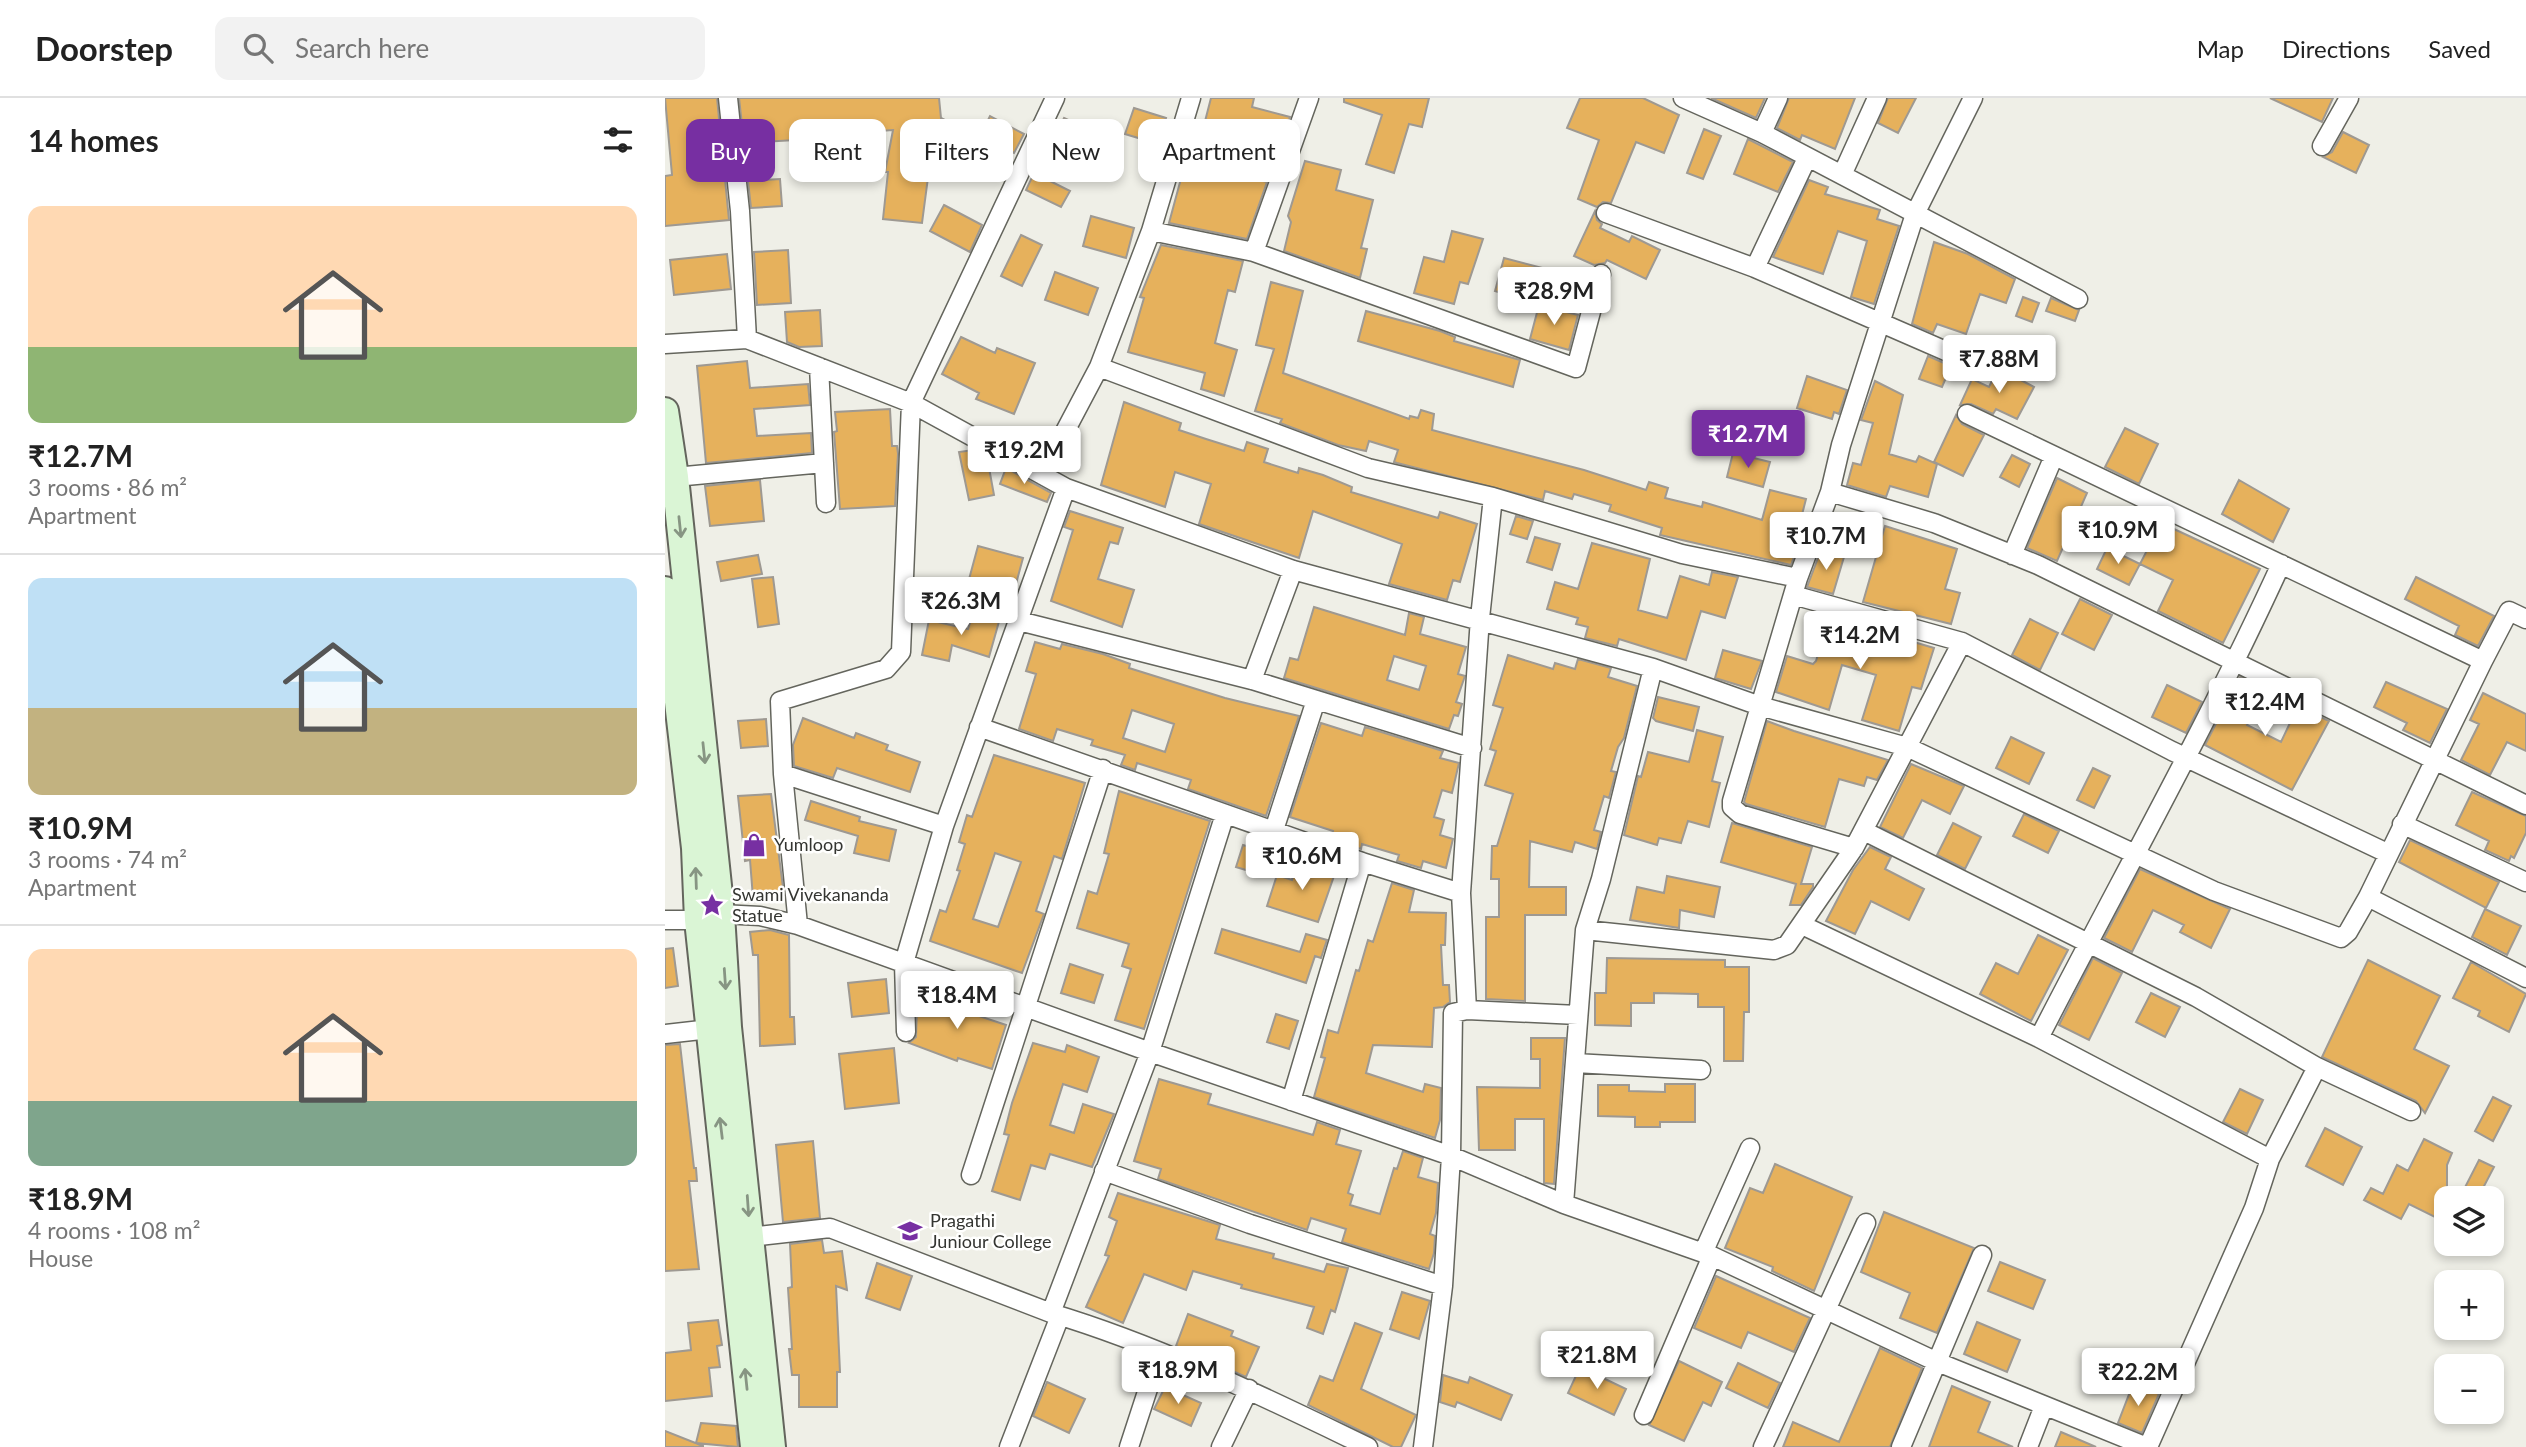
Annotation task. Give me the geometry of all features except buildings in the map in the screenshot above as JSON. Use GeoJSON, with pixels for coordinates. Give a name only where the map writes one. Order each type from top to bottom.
{"type":"FeatureCollection","features":[{"type":"Feature","properties":{"kind":"main road"},"geometry":{"type":"LineString","coordinates":[[665,411],[675,477],[710,917],[710,1029],[754,1447]]}},
{"type":"Feature","properties":{"kind":"main road"},"geometry":{"type":"LineString","coordinates":[[665,590],[695,849],[710,917],[728,1027],[772,1447]]}},
{"type":"Feature","properties":{"kind":"street"},"geometry":{"type":"LineString","coordinates":[[728,98],[740,211],[747,339]]}},
{"type":"Feature","properties":{"kind":"street"},"geometry":{"type":"LineString","coordinates":[[798,925],[783,774],[780,701],[887,669],[901,652],[911,403],[1055,98]]}},
{"type":"Feature","properties":{"kind":"street"},"geometry":{"type":"LineString","coordinates":[[1042,475],[1099,367],[1151,231],[1191,98]]}},
{"type":"Feature","properties":{"kind":"street"},"geometry":{"type":"LineString","coordinates":[[1254,252],[1309,98]]}},
{"type":"Feature","properties":{"kind":"street"},"geometry":{"type":"LineString","coordinates":[[1683,98],[1762,133],[2078,299]]}},
{"type":"Feature","properties":{"kind":"street"},"geometry":{"type":"LineString","coordinates":[[1762,133],[1778,98]]}},
{"type":"Feature","properties":{"kind":"street"},"geometry":{"type":"LineString","coordinates":[[1842,175],[1877,98]]}},
{"type":"Feature","properties":{"kind":"street"},"geometry":{"type":"LineString","coordinates":[[1854,848],[1735,811],[1733,800],[1795,587],[1830,492],[1841,445],[1915,214],[1973,98]]}},
{"type":"Feature","properties":{"kind":"street"},"geometry":{"type":"LineString","coordinates":[[2322,146],[2349,98]]}},
{"type":"Feature","properties":{"kind":"street"},"geometry":{"type":"LineString","coordinates":[[1755,268],[1807,159]]}},
{"type":"Feature","properties":{"kind":"street"},"geometry":{"type":"LineString","coordinates":[[1606,213],[1755,268],[1987,369]]}},
{"type":"Feature","properties":{"kind":"street"},"geometry":{"type":"LineString","coordinates":[[1151,231],[1254,252],[1576,368],[1601,274]]}},
{"type":"Feature","properties":{"kind":"street"},"geometry":{"type":"LineString","coordinates":[[665,344],[747,339],[911,403],[1066,488],[1293,570],[1479,618],[1550,641],[1653,668],[1760,706],[1907,747],[2214,891],[2341,939],[2348,932],[2368,897],[2387,853],[2509,611],[2526,619]]}},
{"type":"Feature","properties":{"kind":"street"},"geometry":{"type":"LineString","coordinates":[[819,367],[826,503]]}},
{"type":"Feature","properties":{"kind":"street"},"geometry":{"type":"LineString","coordinates":[[1099,367],[1368,468],[1493,497],[1795,587],[1962,642],[2187,758],[2387,853]]}},
{"type":"Feature","properties":{"kind":"street"},"geometry":{"type":"LineString","coordinates":[[1967,414],[2483,661]]}},
{"type":"Feature","properties":{"kind":"street"},"geometry":{"type":"LineString","coordinates":[[2012,555],[2054,456]]}},
{"type":"Feature","properties":{"kind":"street"},"geometry":{"type":"LineString","coordinates":[[675,477],[824,463]]}},
{"type":"Feature","properties":{"kind":"street"},"geometry":{"type":"LineString","coordinates":[[907,1032],[904,963],[944,826],[1066,488]]}},
{"type":"Feature","properties":{"kind":"street"},"geometry":{"type":"LineString","coordinates":[[1830,492],[1934,523],[2012,555],[2526,805]]}},
{"type":"Feature","properties":{"kind":"street"},"geometry":{"type":"LineString","coordinates":[[1467,1010],[1461,893],[1479,618],[1493,497]]}},
{"type":"Feature","properties":{"kind":"street"},"geometry":{"type":"LineString","coordinates":[[2039,1038],[2187,758],[2236,662],[2281,564]]}},
{"type":"Feature","properties":{"kind":"street"},"geometry":{"type":"LineString","coordinates":[[1252,680],[1293,570]]}},
{"type":"Feature","properties":{"kind":"street"},"geometry":{"type":"LineString","coordinates":[[1019,621],[1252,680],[1472,748]]}},
{"type":"Feature","properties":{"kind":"street"},"geometry":{"type":"LineString","coordinates":[[1585,930],[1774,950],[1787,945],[1864,831],[1962,642]]}},
{"type":"Feature","properties":{"kind":"street"},"geometry":{"type":"LineString","coordinates":[[1564,1204],[1585,930],[1601,879],[1653,668]]}},
{"type":"Feature","properties":{"kind":"street"},"geometry":{"type":"LineString","coordinates":[[1274,830],[1317,699]]}},
{"type":"Feature","properties":{"kind":"street"},"geometry":{"type":"LineString","coordinates":[[979,727],[1362,862],[1461,893]]}},
{"type":"Feature","properties":{"kind":"street"},"geometry":{"type":"LineString","coordinates":[[971,1174],[1103,769]]}},
{"type":"Feature","properties":{"kind":"street"},"geometry":{"type":"LineString","coordinates":[[783,774],[944,826]]}},
{"type":"Feature","properties":{"kind":"street"},"geometry":{"type":"LineString","coordinates":[[1009,1447],[1104,1171],[1150,1052],[1225,814]]}},
{"type":"Feature","properties":{"kind":"street"},"geometry":{"type":"LineString","coordinates":[[2402,824],[2526,882]]}},
{"type":"Feature","properties":{"kind":"street"},"geometry":{"type":"LineString","coordinates":[[1864,831],[2196,997],[2317,1067],[2411,1111]]}},
{"type":"Feature","properties":{"kind":"street"},"geometry":{"type":"LineString","coordinates":[[1291,1101],[1362,862]]}},
{"type":"Feature","properties":{"kind":"street"},"geometry":{"type":"LineString","coordinates":[[2368,897],[2526,978]]}},
{"type":"Feature","properties":{"kind":"street"},"geometry":{"type":"LineString","coordinates":[[665,920],[760,916],[798,925],[1024,1008],[1451,1156],[1564,1204],[1708,1254],[1935,1361],[2147,1447],[2254,1208],[2270,1159],[2317,1067]]}},
{"type":"Feature","properties":{"kind":"street"},"geometry":{"type":"LineString","coordinates":[[1803,925],[2039,1038],[2270,1159]]}},
{"type":"Feature","properties":{"kind":"street"},"geometry":{"type":"LineString","coordinates":[[1423,1447],[1443,1286],[1451,1156],[1451,1019],[1456,1011],[1467,1010],[1578,1015]]}},
{"type":"Feature","properties":{"kind":"street"},"geometry":{"type":"LineString","coordinates":[[665,1034],[710,1029]]}},
{"type":"Feature","properties":{"kind":"street"},"geometry":{"type":"LineString","coordinates":[[1576,1063],[1701,1070]]}},
{"type":"Feature","properties":{"kind":"street"},"geometry":{"type":"LineString","coordinates":[[1644,1415],[1750,1148]]}},
{"type":"Feature","properties":{"kind":"street"},"geometry":{"type":"LineString","coordinates":[[1104,1171],[1250,1224],[1443,1286]]}},
{"type":"Feature","properties":{"kind":"street"},"geometry":{"type":"LineString","coordinates":[[1763,1447],[1866,1223]]}},
{"type":"Feature","properties":{"kind":"street"},"geometry":{"type":"LineString","coordinates":[[750,1237],[830,1228],[1160,1352],[1249,1389],[1358,1445]]}},
{"type":"Feature","properties":{"kind":"street"},"geometry":{"type":"LineString","coordinates":[[1901,1447],[1935,1361],[1982,1255]]}},
{"type":"Feature","properties":{"kind":"street"},"geometry":{"type":"LineString","coordinates":[[1129,1447],[1160,1352]]}},
{"type":"Feature","properties":{"kind":"street"},"geometry":{"type":"LineString","coordinates":[[1221,1447],[1249,1389]]}},
{"type":"Feature","properties":{"kind":"street"},"geometry":{"type":"LineString","coordinates":[[2028,1447],[2044,1406]]}},
{"type":"Feature","properties":{"kind":"place","name":"Yumloop"},"geometry":{"type":"Point","coordinates":[754,845]}},
{"type":"Feature","properties":{"kind":"place","name":"Swami Vivekananda Statue"},"geometry":{"type":"Point","coordinates":[712,905]}},
{"type":"Feature","properties":{"kind":"place","name":"Pragathi Juniour College"},"geometry":{"type":"Point","coordinates":[910,1231]}}]}
